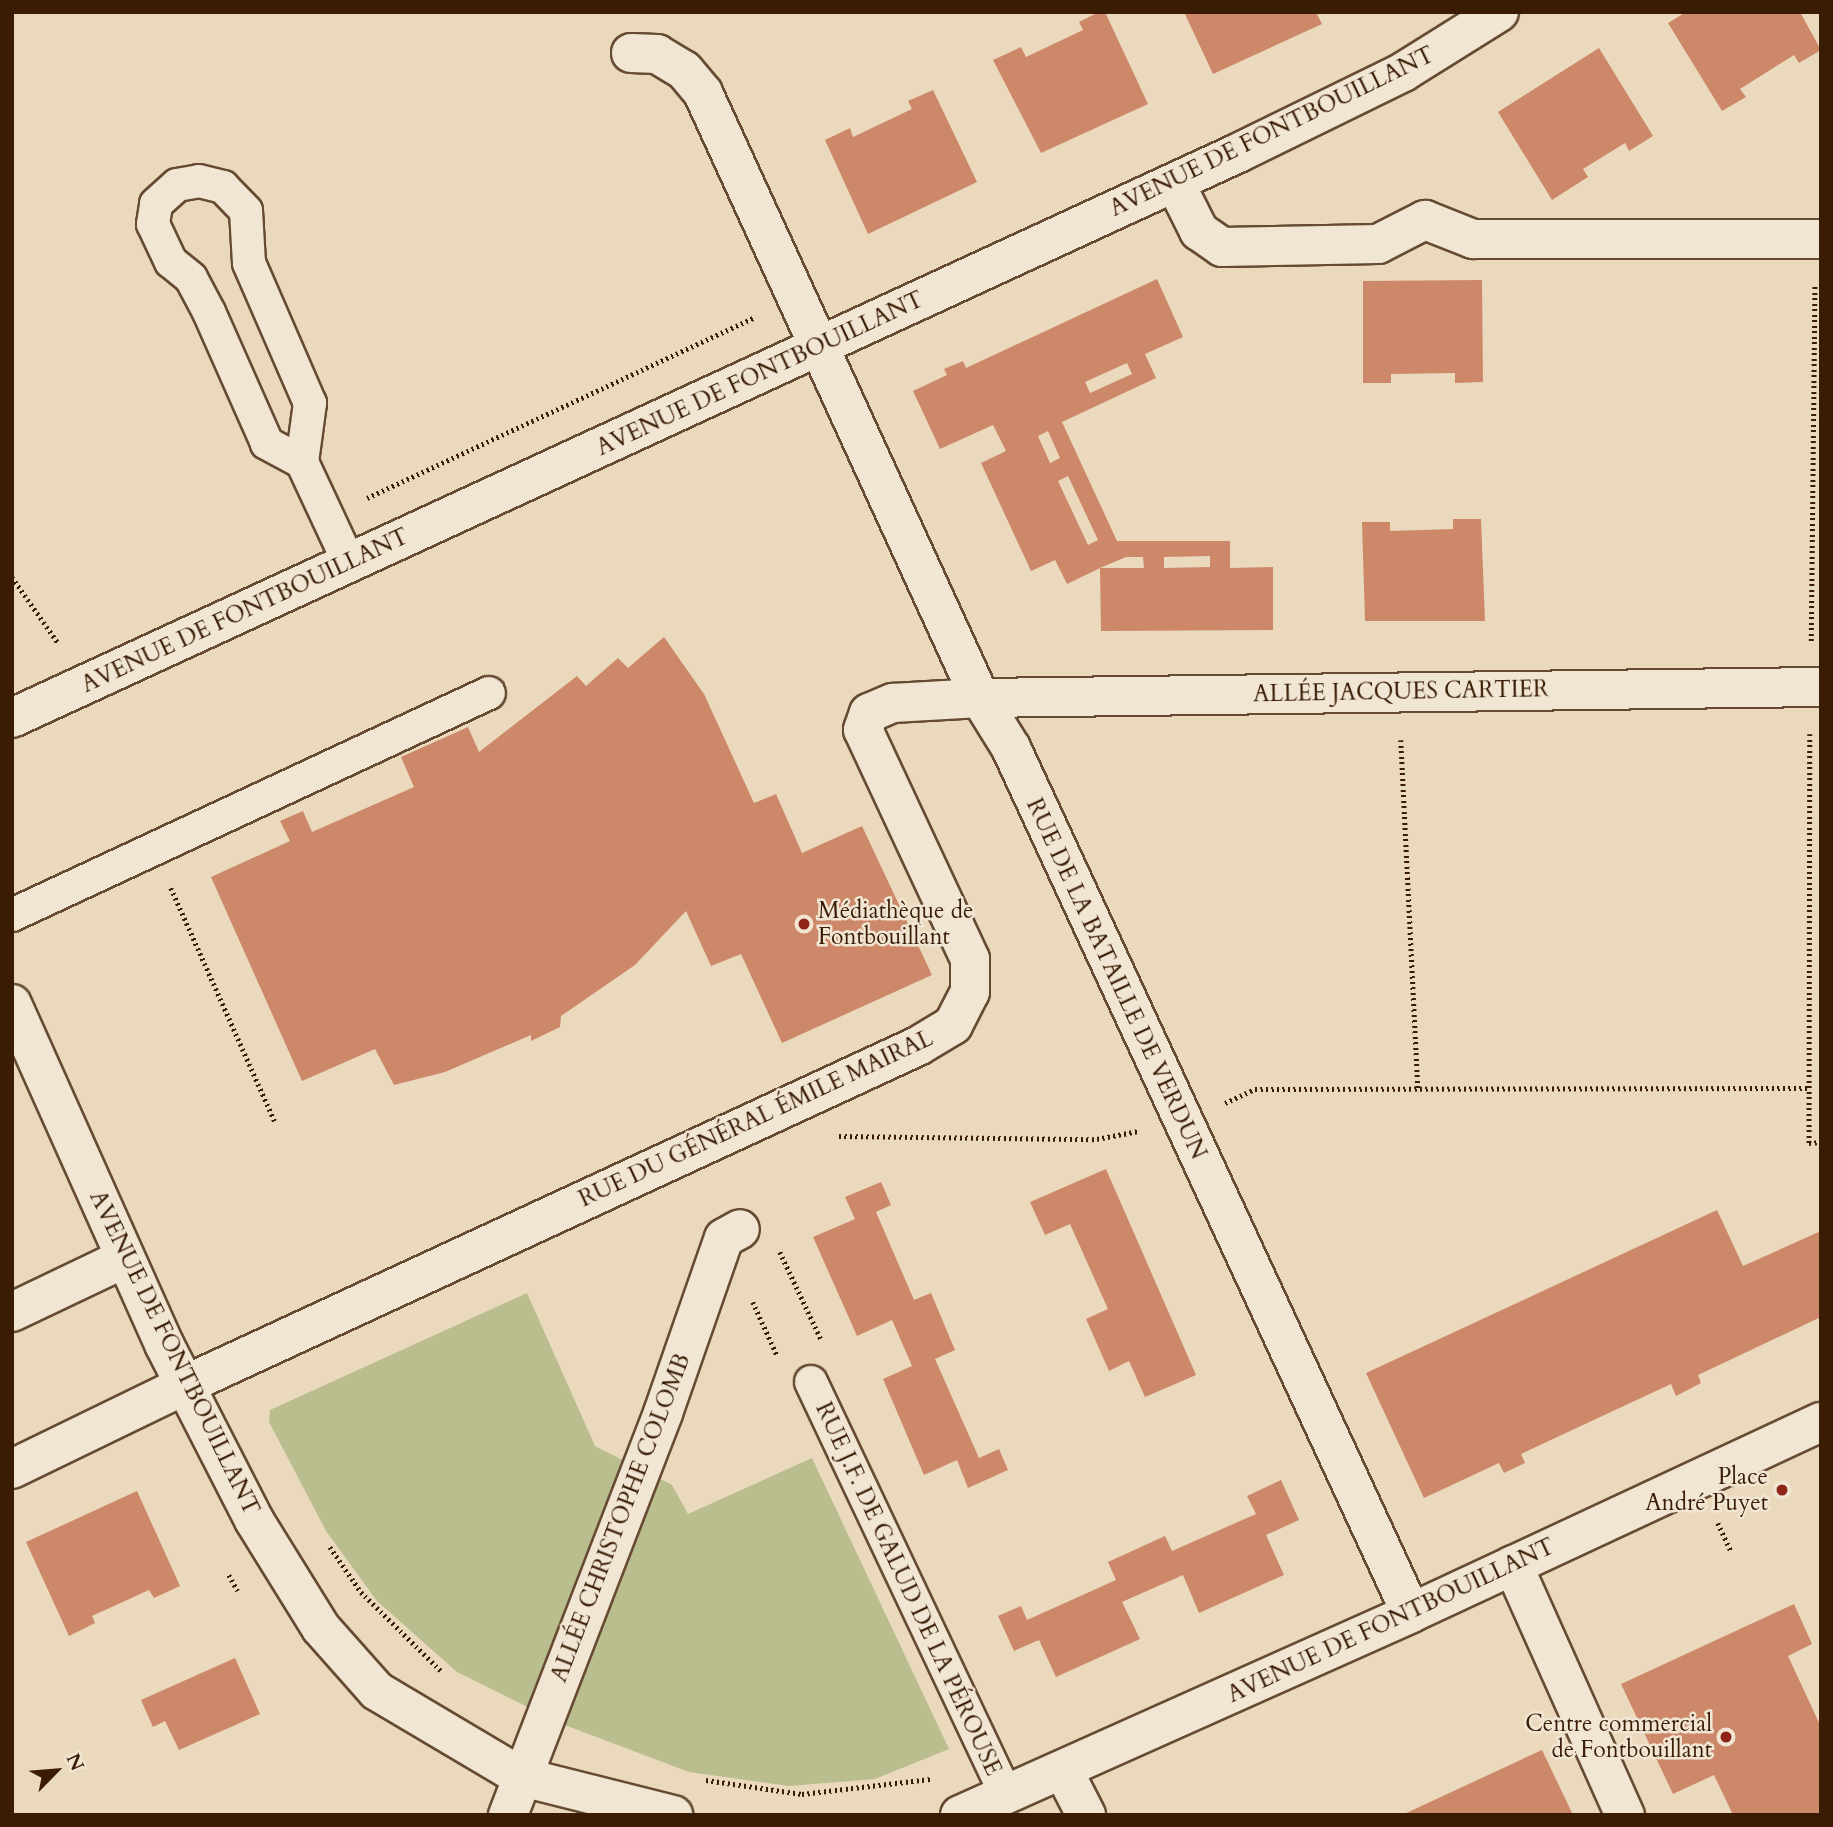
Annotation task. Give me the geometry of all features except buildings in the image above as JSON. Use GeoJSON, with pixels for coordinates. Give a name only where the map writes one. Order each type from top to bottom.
{"type":"FeatureCollection","features":[{"type":"Feature","properties":{"kind":"street","name":"AVENUE DE FONTBOUILLANT"},"geometry":{"type":"LineString","coordinates":[[12,718],[1175,183],[1402,72],[1499,12]]}},
{"type":"Feature","properties":{"kind":"street","name":"RUE DE LA BATAILLE DE VERDUN"},"geometry":{"type":"LineString","coordinates":[[631,53],[657,54],[684,70],[703,93],[980,698],[1011,748],[1181,1123],[1411,1614]]}},
{"type":"Feature","properties":{"kind":"street"},"geometry":{"type":"LineString","coordinates":[[1175,183],[1199,231],[1222,247],[1378,244],[1425,220],[1473,239],[1821,239]]}},
{"type":"Feature","properties":{"kind":"street","name":"ALLÉE JACQUES CARTIER"},"geometry":{"type":"LineString","coordinates":[[980,698],[1821,687]]}},
{"type":"Feature","properties":{"kind":"street","name":"RUE DU GÉNÉRAL ÉMILE MAIRAL"},"geometry":{"type":"LineString","coordinates":[[12,1469],[146,1408],[185,1385],[739,1131],[953,1025],[970,992],[970,959],[863,730],[869,713],[892,703],[980,698]]}},
{"type":"Feature","properties":{"kind":"street","name":"AVENUE DE FONTBOUILLANT"},"geometry":{"type":"LineString","coordinates":[[12,1004],[125,1258],[185,1385],[254,1520],[321,1628],[377,1691],[522,1777],[673,1815]]}},
{"type":"Feature","properties":{"kind":"street","name":"ALLÉE CHRISTOPHE COLOMB"},"geometry":{"type":"LineString","coordinates":[[508,1815],[732,1233]]}},
{"type":"Feature","properties":{"kind":"street"},"geometry":{"type":"LineString","coordinates":[[12,1312],[125,1258]]}},
{"type":"Feature","properties":{"kind":"street","name":"AVENUE DE FONTBOUILLANT"},"geometry":{"type":"LineString","coordinates":[[960,1815],[1411,1614],[1821,1422]]}},
{"type":"Feature","properties":{"kind":"street"},"geometry":{"type":"LineString","coordinates":[[1513,1565],[1625,1815]]}},
{"type":"Feature","properties":{"kind":"street"},"geometry":{"type":"LineString","coordinates":[[1063,1770],[1086,1815]]}},
{"type":"Feature","properties":{"kind":"lane"},"geometry":{"type":"LineString","coordinates":[[302,461],[267,443],[209,312],[191,278],[171,261],[153,224],[156,204],[177,185],[199,181],[223,187],[246,211],[249,263],[310,402],[302,461],[349,563]]}},
{"type":"Feature","properties":{"kind":"lane"},"geometry":{"type":"LineString","coordinates":[[12,915],[489,693]]}},
{"type":"Feature","properties":{"kind":"lane","name":"RUE J.F. DE GALUD DE LA PÉROUSE"},"geometry":{"type":"LineString","coordinates":[[811,1382],[1006,1795]]}},
{"type":"Feature","properties":{"kind":"path"},"geometry":{"type":"LineString","coordinates":[[327,516],[799,298]]}},
{"type":"Feature","properties":{"kind":"path"},"geometry":{"type":"LineString","coordinates":[[12,577],[57,645],[69,639]]}},
{"type":"Feature","properties":{"kind":"path"},"geometry":{"type":"LineString","coordinates":[[1398,692],[1418,1088]]}},
{"type":"Feature","properties":{"kind":"path"},"geometry":{"type":"LineString","coordinates":[[153,849],[275,1122]]}},
{"type":"Feature","properties":{"kind":"path"},"geometry":{"type":"LineString","coordinates":[[833,1136],[1097,1139],[1181,1123],[1255,1089],[1809,1088]]}},
{"type":"Feature","properties":{"kind":"path"},"geometry":{"type":"LineString","coordinates":[[732,1233],[782,1365]]}},
{"type":"Feature","properties":{"kind":"path"},"geometry":{"type":"LineString","coordinates":[[778,1247],[825,1349]]}},
{"type":"Feature","properties":{"kind":"path"},"geometry":{"type":"LineString","coordinates":[[1698,1480],[1731,1551]]}},
{"type":"Feature","properties":{"kind":"path"},"geometry":{"type":"LineString","coordinates":[[324,1538],[361,1592],[449,1679]]}},
{"type":"Feature","properties":{"kind":"path"},"geometry":{"type":"LineString","coordinates":[[700,1779],[802,1794],[936,1778]]}},
{"type":"Feature","properties":{"kind":"green space"},"geometry":{"type":"Polygon","coordinates":[[[527,1293],[595,1446],[672,1485],[688,1514],[812,1458],[949,1749],[875,1779],[789,1786],[689,1772],[562,1724],[457,1672],[377,1601],[326,1531],[269,1422],[270,1410],[527,1293]]]}},
{"type":"Feature","properties":{"kind":"place","name":"Médiathèque de Fontbouillant"},"geometry":{"type":"Point","coordinates":[804,924]}},
{"type":"Feature","properties":{"kind":"place","name":"Place André Puyet"},"geometry":{"type":"Point","coordinates":[1782,1490]}},
{"type":"Feature","properties":{"kind":"place","name":"Centre commercial de Fontbouillant"},"geometry":{"type":"Point","coordinates":[1726,1737]}}]}
